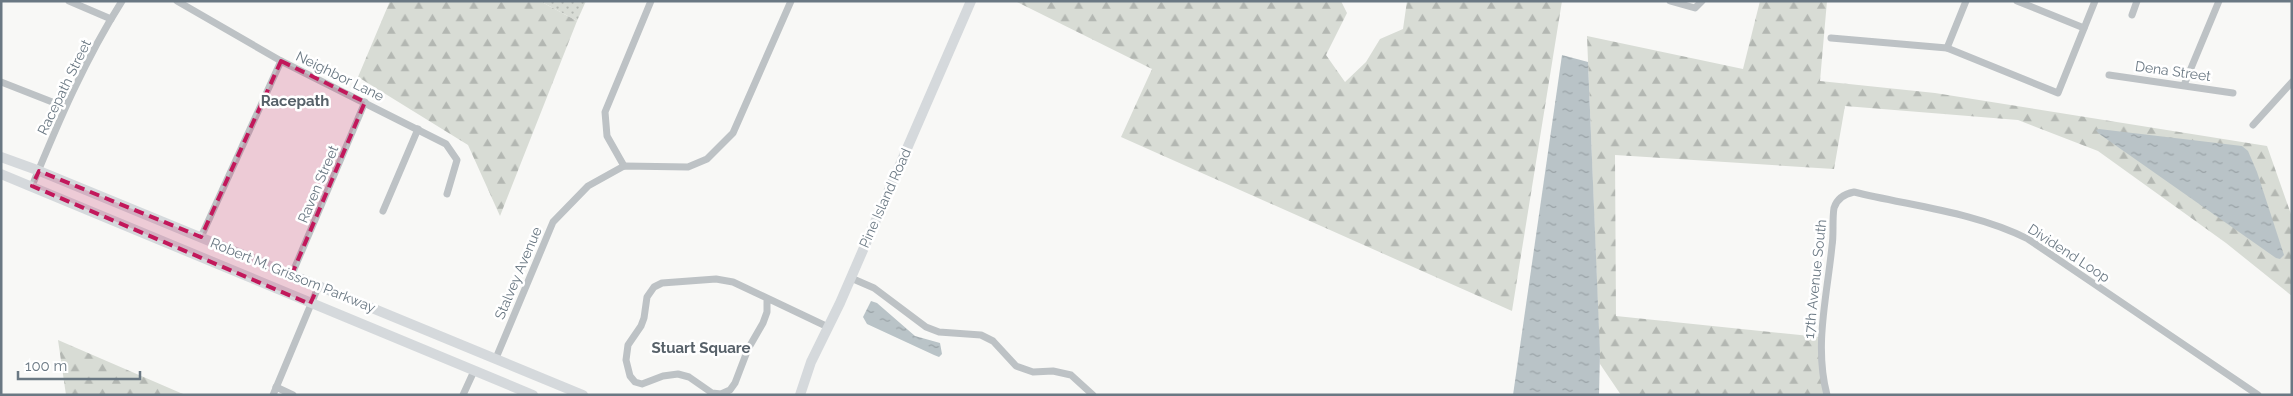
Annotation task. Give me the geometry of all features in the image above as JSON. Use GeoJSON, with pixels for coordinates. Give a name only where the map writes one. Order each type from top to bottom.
{"type":"FeatureCollection","features":[{"type":"Feature","properties":{"kind":"main road","name":"Pine Island Road"},"geometry":{"type":"LineString","coordinates":[[800,395],[811,362],[851,278],[971,1]]}},
{"type":"Feature","properties":{"kind":"main road","name":"Robert M. Grissom Parkway"},"geometry":{"type":"LineString","coordinates":[[1,157],[39,170],[583,395]]}},
{"type":"Feature","properties":{"kind":"main road","name":"Robert M. Grissom Parkway"},"geometry":{"type":"LineString","coordinates":[[1,174],[310,304],[533,395]]}},
{"type":"Feature","properties":{"kind":"street"},"geometry":{"type":"LineString","coordinates":[[69,1],[111,19]]}},
{"type":"Feature","properties":{"kind":"street","name":"Racepath Street"},"geometry":{"type":"LineString","coordinates":[[32,186],[65,107],[122,1]]}},
{"type":"Feature","properties":{"kind":"street","name":"Neighbor Lane"},"geometry":{"type":"LineString","coordinates":[[177,1],[281,61],[446,144],[457,160],[447,194]]}},
{"type":"Feature","properties":{"kind":"street"},"geometry":{"type":"LineString","coordinates":[[624,166],[607,136],[605,112],[651,1]]}},
{"type":"Feature","properties":{"kind":"street","name":"Stalvey Avenue"},"geometry":{"type":"LineString","coordinates":[[496,358],[553,222],[588,186],[624,166],[688,167],[707,159],[733,133],[791,1]]}},
{"type":"Feature","properties":{"kind":"street"},"geometry":{"type":"LineString","coordinates":[[1670,1],[1694,8],[1702,1]]}},
{"type":"Feature","properties":{"kind":"street"},"geometry":{"type":"LineString","coordinates":[[1947,48],[1966,1]]}},
{"type":"Feature","properties":{"kind":"street"},"geometry":{"type":"LineString","coordinates":[[2017,1],[2084,28]]}},
{"type":"Feature","properties":{"kind":"street"},"geometry":{"type":"LineString","coordinates":[[1831,38],[1947,48],[2058,93],[2095,1]]}},
{"type":"Feature","properties":{"kind":"street"},"geometry":{"type":"LineString","coordinates":[[2132,15],[2137,1]]}},
{"type":"Feature","properties":{"kind":"street"},"geometry":{"type":"LineString","coordinates":[[2184,86],[2219,1]]}},
{"type":"Feature","properties":{"kind":"street"},"geometry":{"type":"LineString","coordinates":[[201,237],[281,61]]}},
{"type":"Feature","properties":{"kind":"street","name":"Dena Street"},"geometry":{"type":"LineString","coordinates":[[2109,75],[2233,93]]}},
{"type":"Feature","properties":{"kind":"street"},"geometry":{"type":"LineString","coordinates":[[1,82],[65,107]]}},
{"type":"Feature","properties":{"kind":"street"},"geometry":{"type":"LineString","coordinates":[[2253,125],[2292,82]]}},
{"type":"Feature","properties":{"kind":"street","name":"Raven Street"},"geometry":{"type":"LineString","coordinates":[[292,274],[365,102]]}},
{"type":"Feature","properties":{"kind":"street"},"geometry":{"type":"LineString","coordinates":[[383,211],[418,129]]}},
{"type":"Feature","properties":{"kind":"street","name":"Dividend Loop"},"geometry":{"type":"LineString","coordinates":[[1841,196],[1854,192],[1971,218],[2013,231],[2028,239],[2258,395]]}},
{"type":"Feature","properties":{"kind":"street","name":"17th Avenue South"},"geometry":{"type":"LineString","coordinates":[[1827,395],[1823,378],[1820,337],[1833,242],[1834,207],[1841,196]]}},
{"type":"Feature","properties":{"kind":"street"},"geometry":{"type":"LineString","coordinates":[[851,278],[874,288],[934,331],[981,335],[993,341],[1016,366],[1033,372],[1053,371],[1071,375],[1093,395]]}},
{"type":"Feature","properties":{"kind":"street"},"geometry":{"type":"LineString","coordinates":[[767,300],[767,312],[763,323],[748,349],[735,383],[730,390],[722,394],[712,392],[689,377],[678,374],[664,376],[642,384],[635,382],[630,376],[626,360],[628,344],[641,326],[647,297],[654,287],[662,283],[716,279],[733,282],[767,300],[828,326]]}},
{"type":"Feature","properties":{"kind":"street"},"geometry":{"type":"LineString","coordinates":[[294,395],[274,391],[319,285]]}},
{"type":"Feature","properties":{"kind":"street"},"geometry":{"type":"LineString","coordinates":[[463,395],[474,371]]}},
{"type":"Feature","properties":{"kind":"highlighted area"},"geometry":{"type":"Polygon","coordinates":[[[281,61],[365,102],[292,274],[319,285],[310,304],[32,186],[39,171],[201,237],[281,61]]]}},
{"type":"Feature","properties":{"kind":"green space"},"geometry":{"type":"Polygon","coordinates":[[[390,1],[540,1],[577,21],[500,216],[468,145],[358,77],[390,1]]]}},
{"type":"Feature","properties":{"kind":"green space"},"geometry":{"type":"Polygon","coordinates":[[[540,1],[586,1],[577,21],[540,1]]]}},
{"type":"Feature","properties":{"kind":"green space"},"geometry":{"type":"Polygon","coordinates":[[[1015,1],[1341,1],[1347,13],[1326,55],[1345,82],[1366,62],[1380,39],[1403,29],[1407,1],[1562,1],[1512,311],[1121,137],[1152,69],[1015,1]]]}},
{"type":"Feature","properties":{"kind":"green space"},"geometry":{"type":"Polygon","coordinates":[[[1760,1],[1827,1],[1820,81],[1935,93],[2267,146],[2292,217],[2292,296],[2226,243],[2098,151],[2018,120],[1845,106],[1834,169],[1615,155],[1616,316],[1820,337],[1827,395],[1621,395],[1600,364],[1587,36],[1743,69],[1760,1]]]}},
{"type":"Feature","properties":{"kind":"green space"},"geometry":{"type":"Polygon","coordinates":[[[58,340],[183,394],[186,395],[66,395],[58,340]]]}},
{"type":"Feature","properties":{"kind":"water"},"geometry":{"type":"Polygon","coordinates":[[[1562,55],[1588,62],[1600,353],[1599,395],[1513,395],[1562,55]]]}},
{"type":"Feature","properties":{"kind":"water"},"geometry":{"type":"Polygon","coordinates":[[[2096,130],[2242,146],[2248,151],[2257,172],[2284,255],[2280,259],[2276,258],[2098,133],[2096,130]]]}},
{"type":"Feature","properties":{"kind":"water"},"geometry":{"type":"Polygon","coordinates":[[[871,301],[877,303],[915,336],[940,343],[942,354],[939,357],[867,324],[863,317],[871,301]]]}},
{"type":"Feature","properties":{"kind":"district","name":"Racepath"},"geometry":{"type":"Point","coordinates":[295,101]}},
{"type":"Feature","properties":{"kind":"district","name":"Stuart Square"},"geometry":{"type":"Point","coordinates":[701,348]}}]}
